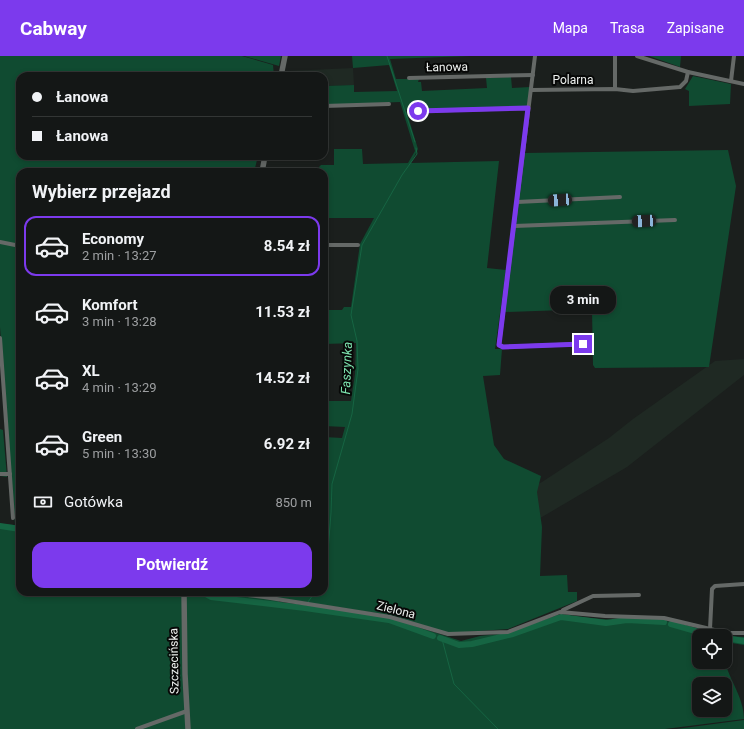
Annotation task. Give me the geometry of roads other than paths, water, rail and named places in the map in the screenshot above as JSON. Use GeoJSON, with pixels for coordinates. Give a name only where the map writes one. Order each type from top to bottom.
{"type":"FeatureCollection","features":[{"type":"Feature","properties":{"kind":"street"},"geometry":{"type":"LineString","coordinates":[[282,72],[285,56]]}},
{"type":"Feature","properties":{"kind":"street"},"geometry":{"type":"LineString","coordinates":[[535,56],[499,345],[503,347],[583,344]]}},
{"type":"Feature","properties":{"kind":"street"},"geometry":{"type":"LineString","coordinates":[[615,89],[616,56]]}},
{"type":"Feature","properties":{"kind":"street"},"geometry":{"type":"LineString","coordinates":[[637,56],[688,72],[744,84]]}},
{"type":"Feature","properties":{"kind":"street"},"geometry":{"type":"LineString","coordinates":[[731,81],[734,56]]}},
{"type":"Feature","properties":{"kind":"street","name":"Polarna"},"geometry":{"type":"LineString","coordinates":[[531,90],[615,89],[633,91],[680,87],[686,81],[688,72]]}},
{"type":"Feature","properties":{"kind":"street","name":"Łanowa"},"geometry":{"type":"LineString","coordinates":[[409,78],[533,75]]}},
{"type":"Feature","properties":{"kind":"street"},"geometry":{"type":"LineString","coordinates":[[328,106],[389,104]]}},
{"type":"Feature","properties":{"kind":"street"},"geometry":{"type":"LineString","coordinates":[[418,111],[528,108]]}},
{"type":"Feature","properties":{"kind":"street"},"geometry":{"type":"LineString","coordinates":[[517,202],[620,197]]}},
{"type":"Feature","properties":{"kind":"street"},"geometry":{"type":"LineString","coordinates":[[514,226],[675,220]]}},
{"type":"Feature","properties":{"kind":"street"},"geometry":{"type":"LineString","coordinates":[[0,242],[16,245]]}},
{"type":"Feature","properties":{"kind":"street"},"geometry":{"type":"LineString","coordinates":[[328,245],[358,245]]}},
{"type":"Feature","properties":{"kind":"street"},"geometry":{"type":"LineString","coordinates":[[0,338],[13,518]]}},
{"type":"Feature","properties":{"kind":"street"},"geometry":{"type":"LineString","coordinates":[[0,474],[10,474]]}},
{"type":"Feature","properties":{"kind":"street"},"geometry":{"type":"LineString","coordinates":[[710,629],[712,589],[715,586],[744,584]]}},
{"type":"Feature","properties":{"kind":"street","name":"Zielona"},"geometry":{"type":"LineString","coordinates":[[256,596],[390,617],[434,631],[453,635],[508,632],[562,612],[563,610],[593,596],[639,595]]}},
{"type":"Feature","properties":{"kind":"street","name":"Szczecińska"},"geometry":{"type":"LineString","coordinates":[[184,596],[188,729]]}},
{"type":"Feature","properties":{"kind":"street","name":"Zielona"},"geometry":{"type":"LineString","coordinates":[[562,612],[605,616],[664,618],[710,629]]}},
{"type":"Feature","properties":{"kind":"street","name":"Zielona"},"geometry":{"type":"LineString","coordinates":[[732,634],[744,633]]}},
{"type":"Feature","properties":{"kind":"street"},"geometry":{"type":"LineString","coordinates":[[137,729],[187,711]]}},
{"type":"Feature","properties":{"kind":"waterway","name":"Faszynka"},"geometry":{"type":"LineString","coordinates":[[387,56],[415,142]]}},
{"type":"Feature","properties":{"kind":"waterway","name":"Faszynka"},"geometry":{"type":"LineString","coordinates":[[328,551],[332,484],[352,414],[358,369],[357,341],[351,315],[362,245],[402,175],[417,154],[416,148]]}},
{"type":"Feature","properties":{"kind":"waterway"},"geometry":{"type":"LineString","coordinates":[[0,526],[16,528]]}},
{"type":"Feature","properties":{"kind":"waterway"},"geometry":{"type":"LineString","coordinates":[[209,596],[389,620],[433,636]]}},
{"type":"Feature","properties":{"kind":"waterway","name":"Faszynka"},"geometry":{"type":"LineString","coordinates":[[308,602],[312,596]]}},
{"type":"Feature","properties":{"kind":"waterway"},"geometry":{"type":"LineString","coordinates":[[440,638],[459,645],[472,644],[513,634],[561,617],[606,623],[627,620],[664,622]]}},
{"type":"Feature","properties":{"kind":"waterway"},"geometry":{"type":"LineString","coordinates":[[671,624],[692,630]]}},
{"type":"Feature","properties":{"kind":"waterway"},"geometry":{"type":"LineString","coordinates":[[442,639],[454,684],[498,729]]}},
{"type":"Feature","properties":{"kind":"waterway"},"geometry":{"type":"LineString","coordinates":[[732,639],[744,641]]}}]}
